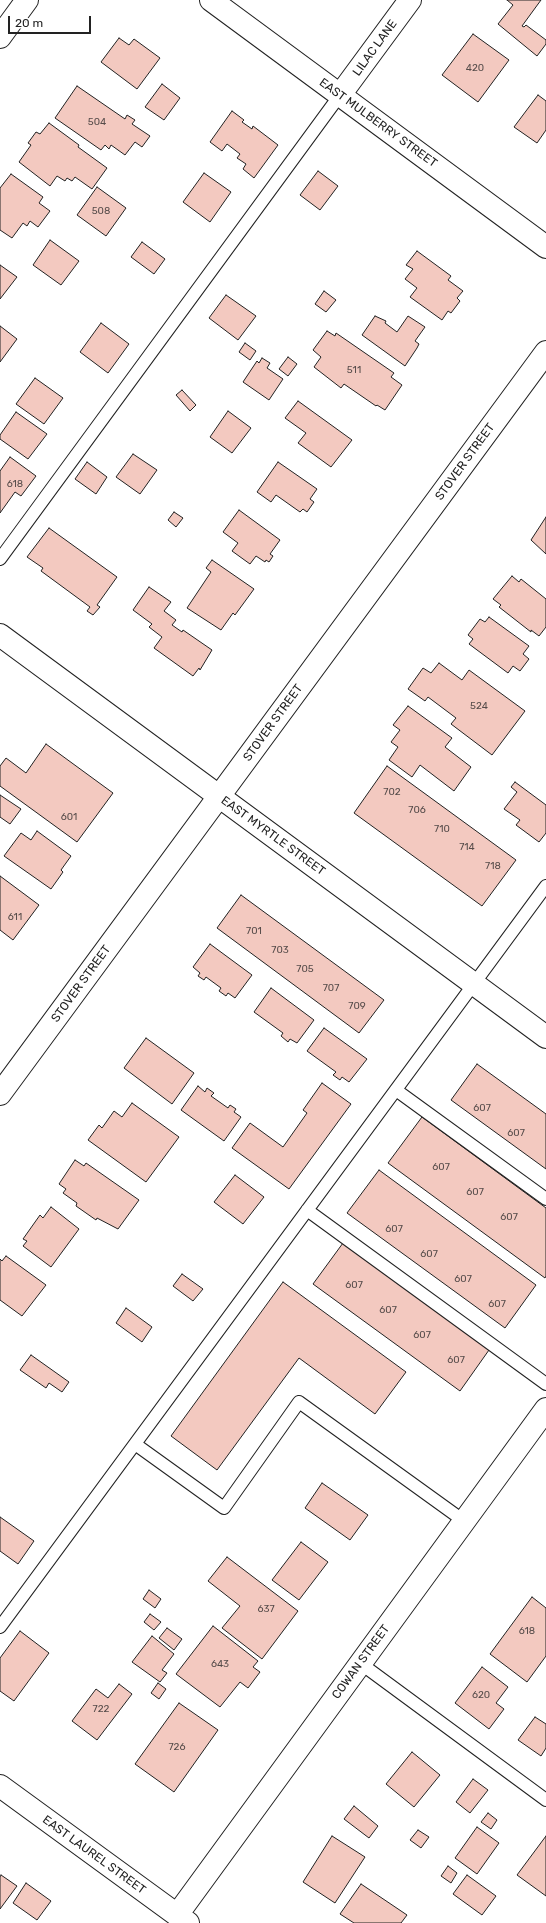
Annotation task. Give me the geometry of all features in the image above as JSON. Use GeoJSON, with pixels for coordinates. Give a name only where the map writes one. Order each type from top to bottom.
{"type":"FeatureCollection","features":[{"type":"Feature","properties":{"kind":"main road"},"geometry":{"type":"LineString","coordinates":[[0,38],[27,0]]}},
{"type":"Feature","properties":{"kind":"main road","name":"EAST MULBERRY STREET"},"geometry":{"type":"LineString","coordinates":[[211,0],[546,247]]}},
{"type":"Feature","properties":{"kind":"main road","name":"LILAC LANE"},"geometry":{"type":"LineString","coordinates":[[340,95],[410,0]]}},
{"type":"Feature","properties":{"kind":"main road","name":"STOVER STREET"},"geometry":{"type":"LineString","coordinates":[[0,1094],[546,352]]}},
{"type":"Feature","properties":{"kind":"main road","name":"EAST MYRTLE STREET"},"geometry":{"type":"LineString","coordinates":[[0,635],[546,1037]]}},
{"type":"Feature","properties":{"kind":"main road","name":"COWAN STREET"},"geometry":{"type":"LineString","coordinates":[[182,1919],[360,1663],[545,1411]]}},
{"type":"Feature","properties":{"kind":"main road","name":"EAST LAUREL STREET"},"geometry":{"type":"LineString","coordinates":[[0,1786],[182,1919]]}},
{"type":"Feature","properties":{"kind":"lane"},"geometry":{"type":"LineString","coordinates":[[0,559],[340,95]]}},
{"type":"Feature","properties":{"kind":"lane"},"geometry":{"type":"LineString","coordinates":[[0,1627],[546,886]]}},
{"type":"Feature","properties":{"kind":"lane"},"geometry":{"type":"LineString","coordinates":[[396,1090],[546,1199]]}},
{"type":"Feature","properties":{"kind":"lane"},"geometry":{"type":"LineString","coordinates":[[307,1210],[546,1384]]}},
{"type":"Feature","properties":{"kind":"lane"},"geometry":{"type":"LineString","coordinates":[[135,1444],[224,1508],[299,1402],[464,1521]]}},
{"type":"Feature","properties":{"kind":"lane"},"geometry":{"type":"LineString","coordinates":[[360,1663],[546,1800]]}},
{"type":"Feature","properties":{"kind":"building"},"geometry":{"type":"Polygon","coordinates":[[[507,0],[541,0],[522,26],[524,27],[526,25],[546,40],[546,44],[537,56],[498,24],[513,5],[507,0]]]}},
{"type":"Feature","properties":{"kind":"building"},"geometry":{"type":"Polygon","coordinates":[[[473,34],[509,60],[478,102],[442,75],[473,34]]]}},
{"type":"Feature","properties":{"kind":"building"},"geometry":{"type":"Polygon","coordinates":[[[119,38],[129,45],[134,39],[160,58],[137,89],[101,62],[119,38]]]}},
{"type":"Feature","properties":{"kind":"building"},"geometry":{"type":"Polygon","coordinates":[[[162,84],[180,98],[164,120],[145,107],[162,84]]]}},
{"type":"Feature","properties":{"kind":"building"},"geometry":{"type":"Polygon","coordinates":[[[77,86],[125,119],[127,115],[135,120],[132,124],[150,136],[142,147],[135,142],[125,155],[111,145],[109,149],[105,145],[101,150],[55,118],[77,86]]]}},
{"type":"Feature","properties":{"kind":"building"},"geometry":{"type":"Polygon","coordinates":[[[538,95],[546,101],[546,130],[537,143],[514,127],[538,95]]]}},
{"type":"Feature","properties":{"kind":"building"},"geometry":{"type":"Polygon","coordinates":[[[232,111],[244,120],[242,122],[252,129],[253,126],[278,145],[254,178],[243,169],[246,164],[237,158],[240,154],[227,144],[222,151],[210,142],[232,111]]]}},
{"type":"Feature","properties":{"kind":"building"},"geometry":{"type":"Polygon","coordinates":[[[49,123],[107,168],[92,189],[75,177],[72,181],[67,178],[65,181],[57,176],[50,186],[19,162],[31,145],[28,143],[36,132],[40,134],[49,123]]]}},
{"type":"Feature","properties":{"kind":"building"},"geometry":{"type":"Polygon","coordinates":[[[318,171],[338,186],[320,210],[300,195],[318,171]]]}},
{"type":"Feature","properties":{"kind":"building"},"geometry":{"type":"Polygon","coordinates":[[[204,173],[231,192],[210,222],[183,202],[204,173]]]}},
{"type":"Feature","properties":{"kind":"building"},"geometry":{"type":"Polygon","coordinates":[[[11,174],[43,197],[39,203],[50,211],[38,227],[30,221],[27,226],[23,223],[12,238],[0,230],[0,188],[11,174]]]}},
{"type":"Feature","properties":{"kind":"building"},"geometry":{"type":"Polygon","coordinates":[[[97,187],[126,208],[106,236],[77,215],[97,187]]]}},
{"type":"Feature","properties":{"kind":"building"},"geometry":{"type":"Polygon","coordinates":[[[50,240],[79,261],[61,285],[33,265],[50,240]]]}},
{"type":"Feature","properties":{"kind":"building"},"geometry":{"type":"Polygon","coordinates":[[[142,242],[165,259],[154,274],[131,257],[142,242]]]}},
{"type":"Feature","properties":{"kind":"building"},"geometry":{"type":"Polygon","coordinates":[[[417,251],[451,276],[448,280],[463,291],[457,298],[460,301],[451,313],[448,311],[442,320],[410,297],[417,288],[405,279],[413,269],[406,265],[417,251]]]}},
{"type":"Feature","properties":{"kind":"building"},"geometry":{"type":"Polygon","coordinates":[[[0,265],[17,277],[0,299],[0,265]]]}},
{"type":"Feature","properties":{"kind":"building"},"geometry":{"type":"Polygon","coordinates":[[[324,291],[336,300],[326,312],[315,304],[324,291]]]}},
{"type":"Feature","properties":{"kind":"building"},"geometry":{"type":"Polygon","coordinates":[[[226,295],[256,316],[238,340],[209,318],[226,295]]]}},
{"type":"Feature","properties":{"kind":"building"},"geometry":{"type":"Polygon","coordinates":[[[375,316],[386,321],[385,323],[397,332],[408,316],[425,327],[415,341],[419,344],[405,366],[362,335],[375,316]]]}},
{"type":"Feature","properties":{"kind":"building"},"geometry":{"type":"Polygon","coordinates":[[[101,323],[129,344],[108,373],[80,352],[101,323]]]}},
{"type":"Feature","properties":{"kind":"building"},"geometry":{"type":"Polygon","coordinates":[[[0,326],[17,339],[0,362],[0,326]]]}},
{"type":"Feature","properties":{"kind":"building"},"geometry":{"type":"Polygon","coordinates":[[[327,331],[335,336],[336,333],[394,373],[391,377],[402,385],[385,410],[377,405],[376,406],[344,384],[341,388],[314,367],[321,357],[313,350],[327,331]]]}},
{"type":"Feature","properties":{"kind":"building"},"geometry":{"type":"Polygon","coordinates":[[[245,343],[256,351],[250,360],[239,352],[245,343]]]}},
{"type":"Feature","properties":{"kind":"building"},"geometry":{"type":"Polygon","coordinates":[[[288,357],[297,364],[288,376],[279,369],[288,357]]]}},
{"type":"Feature","properties":{"kind":"building"},"geometry":{"type":"Polygon","coordinates":[[[262,358],[270,363],[267,368],[283,379],[269,400],[243,382],[257,361],[259,363],[262,358]]]}},
{"type":"Feature","properties":{"kind":"building"},"geometry":{"type":"Polygon","coordinates":[[[35,378],[63,398],[44,424],[16,404],[35,378]]]}},
{"type":"Feature","properties":{"kind":"building"},"geometry":{"type":"Polygon","coordinates":[[[182,390],[196,405],[190,411],[176,395],[182,390]]]}},
{"type":"Feature","properties":{"kind":"building"},"geometry":{"type":"Polygon","coordinates":[[[298,401],[352,440],[331,467],[298,443],[306,433],[285,418],[298,401]]]}},
{"type":"Feature","properties":{"kind":"building"},"geometry":{"type":"Polygon","coordinates":[[[228,411],[251,428],[232,453],[210,437],[228,411]]]}},
{"type":"Feature","properties":{"kind":"building"},"geometry":{"type":"Polygon","coordinates":[[[16,412],[47,434],[28,459],[0,439],[0,435],[16,412]]]}},
{"type":"Feature","properties":{"kind":"building"},"geometry":{"type":"Polygon","coordinates":[[[133,454],[157,470],[140,494],[116,477],[133,454]]]}},
{"type":"Feature","properties":{"kind":"building"},"geometry":{"type":"Polygon","coordinates":[[[10,457],[36,476],[21,496],[15,492],[0,513],[0,471],[10,457]]]}},
{"type":"Feature","properties":{"kind":"building"},"geometry":{"type":"Polygon","coordinates":[[[87,462],[107,477],[96,494],[75,479],[87,462]]]}},
{"type":"Feature","properties":{"kind":"building"},"geometry":{"type":"Polygon","coordinates":[[[278,462],[317,489],[310,499],[314,502],[307,512],[303,509],[300,512],[276,495],[271,502],[257,492],[278,462]]]}},
{"type":"Feature","properties":{"kind":"building"},"geometry":{"type":"Polygon","coordinates":[[[239,510],[280,540],[270,554],[273,556],[269,562],[266,560],[265,562],[256,556],[250,564],[232,551],[238,543],[223,532],[239,510]]]}},
{"type":"Feature","properties":{"kind":"building"},"geometry":{"type":"Polygon","coordinates":[[[174,512],[183,518],[176,527],[168,520],[174,512]]]}},
{"type":"Feature","properties":{"kind":"building"},"geometry":{"type":"Polygon","coordinates":[[[546,517],[546,554],[531,540],[546,517]]]}},
{"type":"Feature","properties":{"kind":"building"},"geometry":{"type":"Polygon","coordinates":[[[49,528],[117,577],[97,605],[100,607],[93,615],[87,611],[90,607],[41,571],[43,568],[27,557],[49,528]]]}},
{"type":"Feature","properties":{"kind":"building"},"geometry":{"type":"Polygon","coordinates":[[[212,560],[254,589],[235,615],[233,613],[221,630],[187,608],[211,572],[206,568],[212,560]]]}},
{"type":"Feature","properties":{"kind":"building"},"geometry":{"type":"Polygon","coordinates":[[[512,576],[519,582],[521,579],[546,599],[546,627],[539,636],[531,630],[531,632],[499,607],[501,605],[493,599],[512,576]]]}},
{"type":"Feature","properties":{"kind":"building"},"geometry":{"type":"Polygon","coordinates":[[[149,587],[171,602],[164,611],[176,620],[172,625],[182,632],[183,630],[212,650],[200,670],[199,668],[193,676],[154,648],[162,637],[149,627],[152,624],[133,610],[149,587]]]}},
{"type":"Feature","properties":{"kind":"building"},"geometry":{"type":"Polygon","coordinates":[[[489,617],[529,646],[523,654],[529,659],[520,671],[513,666],[508,673],[469,644],[473,639],[468,635],[480,619],[485,622],[489,617]]]}},
{"type":"Feature","properties":{"kind":"building"},"geometry":{"type":"Polygon","coordinates":[[[439,663],[462,680],[469,670],[525,711],[492,755],[451,724],[456,718],[428,697],[425,701],[408,689],[423,668],[431,673],[439,663]]]}},
{"type":"Feature","properties":{"kind":"building"},"geometry":{"type":"Polygon","coordinates":[[[408,706],[452,738],[445,747],[471,767],[454,791],[420,765],[412,777],[389,760],[398,747],[391,742],[400,730],[393,725],[408,706]]]}},
{"type":"Feature","properties":{"kind":"building"},"geometry":{"type":"Polygon","coordinates":[[[46,744],[113,793],[77,842],[0,786],[0,766],[6,758],[26,773],[46,744]]]}},
{"type":"Feature","properties":{"kind":"building"},"geometry":{"type":"Polygon","coordinates":[[[387,766],[516,860],[482,906],[354,813],[387,766]]]}},
{"type":"Feature","properties":{"kind":"building"},"geometry":{"type":"Polygon","coordinates":[[[515,782],[546,805],[546,833],[539,842],[516,825],[520,820],[504,809],[517,792],[511,787],[515,782]]]}},
{"type":"Feature","properties":{"kind":"building"},"geometry":{"type":"Polygon","coordinates":[[[0,795],[21,809],[10,824],[0,817],[0,795]]]}},
{"type":"Feature","properties":{"kind":"building"},"geometry":{"type":"Polygon","coordinates":[[[37,831],[71,856],[61,870],[63,872],[51,889],[4,856],[21,833],[31,840],[37,831]]]}},
{"type":"Feature","properties":{"kind":"building"},"geometry":{"type":"Polygon","coordinates":[[[0,876],[39,905],[13,940],[0,930],[0,876]]]}},
{"type":"Feature","properties":{"kind":"building"},"geometry":{"type":"Polygon","coordinates":[[[241,895],[384,1000],[359,1033],[217,928],[241,895]]]}},
{"type":"Feature","properties":{"kind":"building"},"geometry":{"type":"Polygon","coordinates":[[[210,944],[252,975],[235,998],[228,993],[226,996],[219,991],[221,988],[206,977],[204,980],[198,976],[200,973],[193,967],[210,944]]]}},
{"type":"Feature","properties":{"kind":"building"},"geometry":{"type":"Polygon","coordinates":[[[271,988],[314,1020],[297,1043],[290,1039],[288,1042],[281,1036],[283,1033],[254,1012],[271,988]]]}},
{"type":"Feature","properties":{"kind":"building"},"geometry":{"type":"Polygon","coordinates":[[[324,1028],[367,1059],[349,1082],[342,1077],[340,1080],[333,1075],[336,1072],[307,1051],[324,1028]]]}},
{"type":"Feature","properties":{"kind":"building"},"geometry":{"type":"Polygon","coordinates":[[[146,1038],[194,1073],[172,1104],[124,1068],[146,1038]]]}},
{"type":"Feature","properties":{"kind":"building"},"geometry":{"type":"Polygon","coordinates":[[[477,1064],[546,1114],[546,1169],[451,1100],[477,1064]]]}},
{"type":"Feature","properties":{"kind":"building"},"geometry":{"type":"Polygon","coordinates":[[[322,1083],[351,1104],[289,1189],[232,1148],[250,1123],[283,1147],[307,1113],[303,1110],[322,1083]]]}},
{"type":"Feature","properties":{"kind":"building"},"geometry":{"type":"Polygon","coordinates":[[[198,1086],[205,1092],[207,1088],[214,1093],[211,1096],[228,1108],[230,1105],[236,1109],[234,1112],[241,1117],[224,1141],[181,1110],[198,1086]]]}},
{"type":"Feature","properties":{"kind":"building"},"geometry":{"type":"Polygon","coordinates":[[[132,1103],[179,1137],[146,1182],[88,1140],[99,1125],[102,1128],[114,1111],[122,1117],[132,1103]]]}},
{"type":"Feature","properties":{"kind":"building"},"geometry":{"type":"Polygon","coordinates":[[[422,1117],[546,1208],[545,1278],[388,1163],[422,1117]]]}},
{"type":"Feature","properties":{"kind":"building"},"geometry":{"type":"Polygon","coordinates":[[[75,1160],[84,1166],[86,1163],[139,1200],[118,1229],[97,1218],[96,1220],[76,1206],[77,1203],[63,1193],[66,1189],[59,1184],[75,1160]]]}},
{"type":"Feature","properties":{"kind":"building"},"geometry":{"type":"Polygon","coordinates":[[[379,1170],[536,1285],[505,1328],[347,1213],[379,1170]]]}},
{"type":"Feature","properties":{"kind":"building"},"geometry":{"type":"Polygon","coordinates":[[[235,1175],[264,1197],[243,1224],[214,1202],[235,1175]]]}},
{"type":"Feature","properties":{"kind":"building"},"geometry":{"type":"Polygon","coordinates":[[[51,1207],[79,1229],[51,1267],[23,1246],[27,1241],[23,1239],[40,1215],[43,1218],[51,1207]]]}},
{"type":"Feature","properties":{"kind":"building"},"geometry":{"type":"Polygon","coordinates":[[[343,1243],[489,1350],[460,1391],[313,1284],[343,1243]]]}},
{"type":"Feature","properties":{"kind":"building"},"geometry":{"type":"Polygon","coordinates":[[[6,1256],[46,1285],[22,1316],[0,1300],[0,1259],[2,1261],[6,1256]]]}},
{"type":"Feature","properties":{"kind":"building"},"geometry":{"type":"Polygon","coordinates":[[[182,1274],[203,1289],[193,1301],[173,1286],[182,1274]]]}},
{"type":"Feature","properties":{"kind":"building"},"geometry":{"type":"Polygon","coordinates":[[[283,1282],[406,1372],[375,1414],[299,1358],[217,1470],[171,1436],[283,1282]]]}},
{"type":"Feature","properties":{"kind":"building"},"geometry":{"type":"Polygon","coordinates":[[[126,1308],[152,1327],[142,1342],[116,1323],[126,1308]]]}},
{"type":"Feature","properties":{"kind":"building"},"geometry":{"type":"Polygon","coordinates":[[[31,1355],[69,1382],[62,1392],[49,1383],[46,1388],[20,1370],[31,1355]]]}},
{"type":"Feature","properties":{"kind":"building"},"geometry":{"type":"Polygon","coordinates":[[[322,1483],[368,1515],[350,1540],[305,1508],[322,1483]]]}},
{"type":"Feature","properties":{"kind":"building"},"geometry":{"type":"Polygon","coordinates":[[[0,1517],[34,1541],[18,1564],[0,1551],[0,1517]]]}},
{"type":"Feature","properties":{"kind":"building"},"geometry":{"type":"Polygon","coordinates":[[[301,1542],[328,1562],[299,1600],[272,1580],[301,1542]]]}},
{"type":"Feature","properties":{"kind":"building"},"geometry":{"type":"Polygon","coordinates":[[[227,1557],[298,1611],[262,1659],[222,1628],[240,1606],[208,1581],[227,1557]]]}},
{"type":"Feature","properties":{"kind":"building"},"geometry":{"type":"Polygon","coordinates":[[[149,1590],[161,1599],[155,1608],[143,1599],[149,1590]]]}},
{"type":"Feature","properties":{"kind":"building"},"geometry":{"type":"Polygon","coordinates":[[[532,1597],[546,1608],[546,1656],[527,1682],[490,1654],[532,1597]]]}},
{"type":"Feature","properties":{"kind":"building"},"geometry":{"type":"Polygon","coordinates":[[[150,1614],[161,1622],[154,1630],[144,1622],[150,1614]]]}},
{"type":"Feature","properties":{"kind":"building"},"geometry":{"type":"Polygon","coordinates":[[[213,1626],[258,1661],[253,1667],[260,1672],[248,1688],[240,1682],[220,1707],[176,1674],[213,1626]]]}},
{"type":"Feature","properties":{"kind":"building"},"geometry":{"type":"Polygon","coordinates":[[[167,1628],[182,1639],[174,1650],[159,1638],[167,1628]]]}},
{"type":"Feature","properties":{"kind":"building"},"geometry":{"type":"Polygon","coordinates":[[[20,1631],[49,1653],[14,1701],[0,1691],[0,1658],[20,1631]]]}},
{"type":"Feature","properties":{"kind":"building"},"geometry":{"type":"Polygon","coordinates":[[[152,1636],[174,1654],[162,1670],[167,1673],[160,1682],[132,1662],[152,1636]]]}},
{"type":"Feature","properties":{"kind":"building"},"geometry":{"type":"Polygon","coordinates":[[[482,1667],[508,1687],[496,1703],[504,1709],[489,1729],[455,1703],[482,1667]]]}},
{"type":"Feature","properties":{"kind":"building"},"geometry":{"type":"Polygon","coordinates":[[[158,1683],[166,1689],[159,1699],[151,1693],[158,1683]]]}},
{"type":"Feature","properties":{"kind":"building"},"geometry":{"type":"Polygon","coordinates":[[[119,1684],[132,1694],[97,1740],[72,1721],[96,1689],[108,1698],[119,1684]]]}},
{"type":"Feature","properties":{"kind":"building"},"geometry":{"type":"Polygon","coordinates":[[[179,1703],[218,1730],[174,1792],[135,1764],[179,1703]]]}},
{"type":"Feature","properties":{"kind":"building"},"geometry":{"type":"Polygon","coordinates":[[[535,1717],[546,1724],[546,1748],[541,1756],[518,1740],[535,1717]]]}},
{"type":"Feature","properties":{"kind":"building"},"geometry":{"type":"Polygon","coordinates":[[[412,1752],[440,1775],[414,1807],[386,1784],[412,1752]]]}},
{"type":"Feature","properties":{"kind":"building"},"geometry":{"type":"Polygon","coordinates":[[[473,1779],[488,1790],[470,1813],[456,1802],[473,1779]]]}},
{"type":"Feature","properties":{"kind":"building"},"geometry":{"type":"Polygon","coordinates":[[[354,1806],[378,1826],[369,1838],[344,1819],[354,1806]]]}},
{"type":"Feature","properties":{"kind":"building"},"geometry":{"type":"Polygon","coordinates":[[[488,1813],[497,1820],[491,1829],[481,1822],[488,1813]]]}},
{"type":"Feature","properties":{"kind":"building"},"geometry":{"type":"Polygon","coordinates":[[[477,1827],[499,1843],[477,1874],[455,1858],[477,1827]]]}},
{"type":"Feature","properties":{"kind":"building"},"geometry":{"type":"Polygon","coordinates":[[[418,1830],[429,1837],[421,1848],[410,1840],[418,1830]]]}},
{"type":"Feature","properties":{"kind":"building"},"geometry":{"type":"Polygon","coordinates":[[[332,1836],[365,1857],[335,1903],[303,1882],[332,1836]]]}},
{"type":"Feature","properties":{"kind":"building"},"geometry":{"type":"Polygon","coordinates":[[[546,1836],[546,1896],[517,1875],[546,1836]]]}},
{"type":"Feature","properties":{"kind":"building"},"geometry":{"type":"Polygon","coordinates":[[[448,1866],[457,1873],[451,1883],[441,1876],[448,1866]]]}},
{"type":"Feature","properties":{"kind":"building"},"geometry":{"type":"Polygon","coordinates":[[[1,1875],[17,1886],[0,1909],[0,1877],[1,1875]]]}},
{"type":"Feature","properties":{"kind":"building"},"geometry":{"type":"Polygon","coordinates":[[[467,1875],[496,1896],[482,1915],[453,1894],[467,1875]]]}},
{"type":"Feature","properties":{"kind":"building"},"geometry":{"type":"Polygon","coordinates":[[[26,1883],[51,1901],[37,1920],[13,1903],[26,1883]]]}},
{"type":"Feature","properties":{"kind":"building"},"geometry":{"type":"Polygon","coordinates":[[[361,1884],[407,1915],[401,1923],[354,1923],[340,1914],[361,1884]]]}}]}
